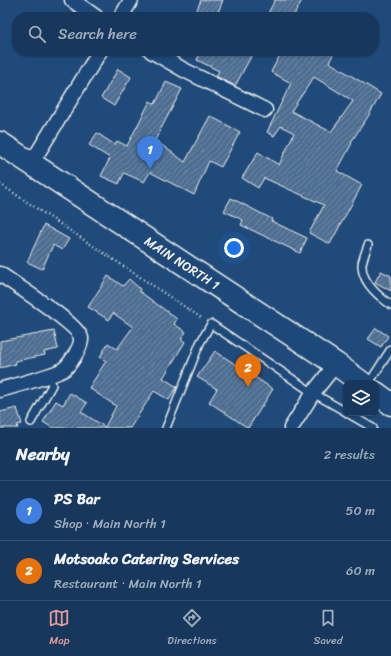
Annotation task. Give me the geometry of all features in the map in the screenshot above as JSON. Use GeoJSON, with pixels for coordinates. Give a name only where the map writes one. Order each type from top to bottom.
{"type":"FeatureCollection","features":[{"type":"Feature","properties":{"kind":"main road","name":"MAIN NORTH 1"},"geometry":{"type":"LineString","coordinates":[[0,144],[336,364],[358,380]]}},
{"type":"Feature","properties":{"kind":"main road"},"geometry":{"type":"LineString","coordinates":[[379,395],[391,404]]}},
{"type":"Feature","properties":{"kind":"street"},"geometry":{"type":"LineString","coordinates":[[72,0],[89,12]]}},
{"type":"Feature","properties":{"kind":"street"},"geometry":{"type":"LineString","coordinates":[[124,12],[131,0]]}},
{"type":"Feature","properties":{"kind":"street"},"geometry":{"type":"LineString","coordinates":[[31,164],[97,56]]}},
{"type":"Feature","properties":{"kind":"street"},"geometry":{"type":"LineString","coordinates":[[160,56],[184,70],[265,110]]}},
{"type":"Feature","properties":{"kind":"street"},"geometry":{"type":"LineString","coordinates":[[0,274],[49,308],[77,330],[81,338],[79,347],[63,370],[0,390]]}},
{"type":"Feature","properties":{"kind":"street"},"geometry":{"type":"LineString","coordinates":[[291,428],[312,393],[336,364]]}},
{"type":"Feature","properties":{"kind":"lane"},"geometry":{"type":"LineString","coordinates":[[368,246],[362,264],[364,273],[374,292],[391,305]]}},
{"type":"Feature","properties":{"kind":"lane"},"geometry":{"type":"LineString","coordinates":[[166,428],[200,343],[211,324],[312,393],[343,411]]}},
{"type":"Feature","properties":{"kind":"lane"},"geometry":{"type":"LineString","coordinates":[[371,380],[391,349]]}},
{"type":"Feature","properties":{"kind":"lane"},"geometry":{"type":"LineString","coordinates":[[31,422],[52,385],[48,375]]}},
{"type":"Feature","properties":{"kind":"lane"},"geometry":{"type":"LineString","coordinates":[[352,416],[373,428]]}},
{"type":"Feature","properties":{"kind":"path"},"geometry":{"type":"LineString","coordinates":[[0,184],[211,324]]}},
{"type":"Feature","properties":{"kind":"building"},"geometry":{"type":"Polygon","coordinates":[[[201,0],[223,0],[218,12],[196,12],[201,0]]]}},
{"type":"Feature","properties":{"kind":"building"},"geometry":{"type":"Polygon","coordinates":[[[275,0],[302,0],[296,12],[269,12],[275,0]]]}},
{"type":"Feature","properties":{"kind":"building"},"geometry":{"type":"Polygon","coordinates":[[[199,56],[251,56],[235,86],[216,76],[219,71],[197,60],[199,56]]]}},
{"type":"Feature","properties":{"kind":"building"},"geometry":{"type":"Polygon","coordinates":[[[279,56],[332,56],[329,62],[381,94],[351,142],[352,143],[337,171],[362,185],[330,244],[309,233],[324,205],[264,178],[258,188],[242,178],[258,152],[279,165],[294,133],[281,126],[274,136],[267,132],[291,83],[271,72],[279,56]],[[314,77],[291,111],[331,132],[353,101],[314,77]]]}},
{"type":"Feature","properties":{"kind":"building"},"geometry":{"type":"Polygon","coordinates":[[[118,69],[131,77],[114,106],[101,98],[118,69]]]}},
{"type":"Feature","properties":{"kind":"building"},"geometry":{"type":"Polygon","coordinates":[[[166,82],[182,89],[155,140],[185,162],[210,116],[240,132],[221,167],[209,161],[194,195],[150,172],[144,182],[124,173],[119,184],[101,176],[110,158],[89,145],[97,133],[115,145],[117,141],[127,146],[150,101],[155,104],[166,82]]]}},
{"type":"Feature","properties":{"kind":"building"},"geometry":{"type":"Polygon","coordinates":[[[231,198],[272,219],[271,221],[307,238],[300,253],[241,225],[243,220],[224,211],[231,198]]]}},
{"type":"Feature","properties":{"kind":"building"},"geometry":{"type":"Polygon","coordinates":[[[44,225],[69,239],[62,250],[53,245],[42,269],[27,262],[44,225]]]}},
{"type":"Feature","properties":{"kind":"building"},"geometry":{"type":"Polygon","coordinates":[[[381,271],[391,276],[391,291],[375,282],[381,271]]]}},
{"type":"Feature","properties":{"kind":"building"},"geometry":{"type":"Polygon","coordinates":[[[108,276],[123,286],[129,279],[140,289],[139,291],[177,319],[174,324],[186,332],[181,339],[185,342],[163,378],[177,387],[169,400],[154,391],[130,428],[53,428],[43,422],[56,401],[63,405],[70,393],[87,403],[81,412],[105,427],[116,406],[89,388],[106,361],[100,357],[108,343],[117,349],[133,327],[113,313],[109,320],[88,307],[108,276]]]}},
{"type":"Feature","properties":{"kind":"building"},"geometry":{"type":"Polygon","coordinates":[[[376,328],[388,336],[381,347],[368,339],[376,328]]]}},
{"type":"Feature","properties":{"kind":"building"},"geometry":{"type":"Polygon","coordinates":[[[54,331],[58,349],[44,352],[45,355],[15,361],[16,364],[0,368],[0,341],[54,331]]]}},
{"type":"Feature","properties":{"kind":"building"},"geometry":{"type":"Polygon","coordinates":[[[215,351],[273,389],[248,428],[209,402],[217,389],[197,377],[215,351]]]}},
{"type":"Feature","properties":{"kind":"building"},"geometry":{"type":"Polygon","coordinates":[[[17,408],[22,424],[17,425],[18,428],[0,428],[0,412],[17,408]]]}},
{"type":"Feature","properties":{"kind":"place","name":"PS Bar"},"geometry":{"type":"Point","coordinates":[150,169]}},
{"type":"Feature","properties":{"kind":"place","name":"Motsoako Catering Services"},"geometry":{"type":"Point","coordinates":[248,387]}}]}
